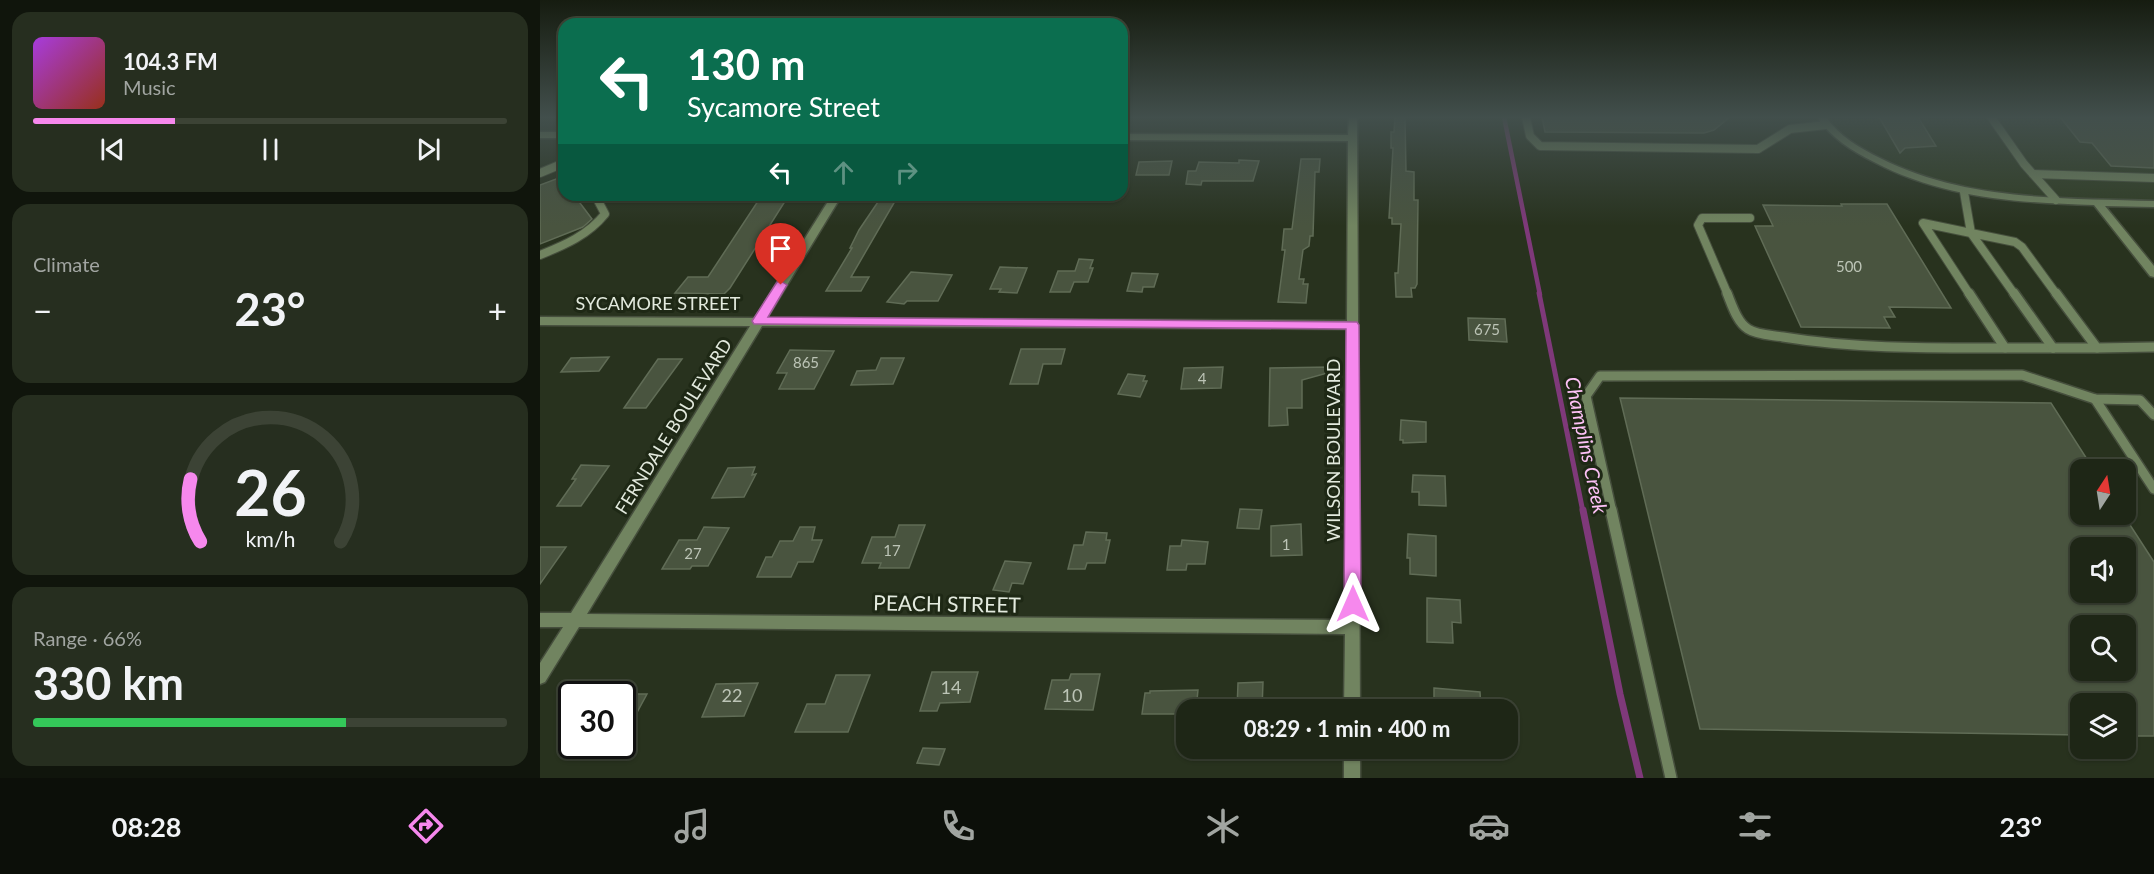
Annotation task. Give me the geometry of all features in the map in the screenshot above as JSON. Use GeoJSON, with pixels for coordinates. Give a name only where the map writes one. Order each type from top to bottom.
{"type":"FeatureCollection","features":[{"type":"Feature","properties":{"kind":"street","name":"WILSON BOULEVARD"},"geometry":{"type":"LineString","coordinates":[[1352,699],[1353,153]]}},
{"type":"Feature","properties":{"kind":"street"},"geometry":{"type":"LineString","coordinates":[[1863,153],[1912,177],[1964,192],[2021,199],[2154,204]]}},
{"type":"Feature","properties":{"kind":"street","name":"FERNDALE BOULEVARD"},"geometry":{"type":"LineString","coordinates":[[540,677],[833,201]]}},
{"type":"Feature","properties":{"kind":"street"},"geometry":{"type":"LineString","coordinates":[[2096,201],[2154,273]]}},
{"type":"Feature","properties":{"kind":"street","name":"SYCAMORE STREET"},"geometry":{"type":"LineString","coordinates":[[540,321],[1352,325]]}},
{"type":"Feature","properties":{"kind":"street","name":"PEACH STREET"},"geometry":{"type":"LineString","coordinates":[[540,620],[1353,627]]}},
{"type":"Feature","properties":{"kind":"street"},"geometry":{"type":"LineString","coordinates":[[1352,759],[1352,778]]}},
{"type":"Feature","properties":{"kind":"lane"},"geometry":{"type":"LineString","coordinates":[[2018,153],[2056,200]]}},
{"type":"Feature","properties":{"kind":"lane"},"geometry":{"type":"LineString","coordinates":[[540,172],[558,165]]}},
{"type":"Feature","properties":{"kind":"lane"},"geometry":{"type":"LineString","coordinates":[[2033,174],[2154,178]]}},
{"type":"Feature","properties":{"kind":"lane"},"geometry":{"type":"LineString","coordinates":[[1964,192],[1971,233],[2053,348]]}},
{"type":"Feature","properties":{"kind":"lane"},"geometry":{"type":"LineString","coordinates":[[540,255],[562,247],[598,224],[605,214],[598,201]]}},
{"type":"Feature","properties":{"kind":"lane"},"geometry":{"type":"LineString","coordinates":[[1750,218],[1702,218],[1698,225],[1737,316],[1746,328],[1755,332],[1797,339],[1874,346],[2154,347]]}},
{"type":"Feature","properties":{"kind":"lane"},"geometry":{"type":"LineString","coordinates":[[2005,348],[1923,223],[2015,242],[2022,247],[2097,348]]}},
{"type":"Feature","properties":{"kind":"lane"},"geometry":{"type":"LineString","coordinates":[[1671,778],[1587,396],[1600,376],[2022,375],[2095,399],[2140,400],[2154,415]]}},
{"type":"Feature","properties":{"kind":"lane"},"geometry":{"type":"LineString","coordinates":[[2095,399],[2154,489]]}},
{"type":"Feature","properties":{"kind":"shaded area"},"geometry":{"type":"Polygon","coordinates":[[[1866,153],[2154,153],[2154,204],[2021,199],[1941,187],[1866,153]]]}},
{"type":"Feature","properties":{"kind":"building"},"geometry":{"type":"Polygon","coordinates":[[[1393,153],[1406,153],[1406,171],[1414,172],[1414,200],[1418,200],[1417,284],[1415,288],[1411,288],[1412,297],[1396,297],[1395,273],[1398,273],[1401,224],[1392,224],[1392,218],[1389,218],[1393,153]]]}},
{"type":"Feature","properties":{"kind":"building"},"geometry":{"type":"Polygon","coordinates":[[[2101,153],[2154,153],[2154,168],[2111,166],[2101,153]]]}},
{"type":"Feature","properties":{"kind":"building"},"geometry":{"type":"Polygon","coordinates":[[[1301,159],[1320,159],[1319,172],[1315,172],[1313,236],[1310,236],[1309,246],[1303,250],[1299,279],[1304,279],[1303,284],[1308,284],[1306,303],[1278,302],[1285,250],[1282,250],[1284,229],[1292,229],[1301,159]]]}},
{"type":"Feature","properties":{"kind":"building"},"geometry":{"type":"Polygon","coordinates":[[[1239,160],[1259,161],[1253,181],[1202,181],[1201,185],[1186,184],[1188,171],[1196,171],[1199,162],[1239,163],[1239,160]]]}},
{"type":"Feature","properties":{"kind":"building"},"geometry":{"type":"Polygon","coordinates":[[[1172,161],[1169,175],[1136,175],[1139,162],[1172,161]]]}},
{"type":"Feature","properties":{"kind":"building"},"geometry":{"type":"Polygon","coordinates":[[[558,178],[558,201],[578,201],[592,219],[583,227],[540,244],[540,185],[558,178]]]}},
{"type":"Feature","properties":{"kind":"building"},"geometry":{"type":"Polygon","coordinates":[[[758,201],[785,201],[724,294],[675,293],[688,277],[708,277],[758,201]]]}},
{"type":"Feature","properties":{"kind":"building"},"geometry":{"type":"Polygon","coordinates":[[[879,201],[895,201],[851,277],[869,277],[861,291],[826,291],[852,248],[850,248],[879,201]]]}},
{"type":"Feature","properties":{"kind":"building"},"geometry":{"type":"Polygon","coordinates":[[[1841,204],[1887,204],[1951,308],[1889,307],[1895,317],[1884,317],[1890,328],[1801,327],[1755,226],[1773,226],[1763,205],[1842,206],[1841,204]]]}},
{"type":"Feature","properties":{"kind":"building"},"geometry":{"type":"Polygon","coordinates":[[[1079,259],[1093,260],[1088,282],[1074,282],[1070,292],[1050,292],[1058,271],[1075,271],[1079,259]]]}},
{"type":"Feature","properties":{"kind":"building"},"geometry":{"type":"Polygon","coordinates":[[[1000,267],[1027,268],[1017,293],[990,289],[1000,267]]]}},
{"type":"Feature","properties":{"kind":"building"},"geometry":{"type":"Polygon","coordinates":[[[911,272],[952,275],[938,301],[907,301],[904,304],[887,302],[911,272]]]}},
{"type":"Feature","properties":{"kind":"building"},"geometry":{"type":"Polygon","coordinates":[[[1132,273],[1158,274],[1154,287],[1143,287],[1142,292],[1127,291],[1132,273]]]}},
{"type":"Feature","properties":{"kind":"building"},"geometry":{"type":"Polygon","coordinates":[[[1468,318],[1505,319],[1507,342],[1469,340],[1468,318]]]}},
{"type":"Feature","properties":{"kind":"building"},"geometry":{"type":"Polygon","coordinates":[[[1021,349],[1065,349],[1061,364],[1043,364],[1038,384],[1010,384],[1021,349]]]}},
{"type":"Feature","properties":{"kind":"building"},"geometry":{"type":"Polygon","coordinates":[[[790,350],[834,351],[814,389],[779,389],[787,373],[777,373],[790,350]]]}},
{"type":"Feature","properties":{"kind":"building"},"geometry":{"type":"Polygon","coordinates":[[[609,357],[599,371],[561,372],[571,358],[609,357]]]}},
{"type":"Feature","properties":{"kind":"building"},"geometry":{"type":"Polygon","coordinates":[[[881,358],[904,358],[893,384],[851,385],[857,371],[876,370],[881,358]]]}},
{"type":"Feature","properties":{"kind":"building"},"geometry":{"type":"Polygon","coordinates":[[[658,359],[682,359],[646,408],[624,408],[658,359]]]}},
{"type":"Feature","properties":{"kind":"building"},"geometry":{"type":"Polygon","coordinates":[[[1223,367],[1221,388],[1181,389],[1184,368],[1223,367]]]}},
{"type":"Feature","properties":{"kind":"building"},"geometry":{"type":"Polygon","coordinates":[[[1330,367],[1331,372],[1302,380],[1302,408],[1287,408],[1288,425],[1269,426],[1270,368],[1330,367]]]}},
{"type":"Feature","properties":{"kind":"building"},"geometry":{"type":"Polygon","coordinates":[[[1128,374],[1145,376],[1143,381],[1147,381],[1140,397],[1118,394],[1128,374]]]}},
{"type":"Feature","properties":{"kind":"building"},"geometry":{"type":"Polygon","coordinates":[[[1620,398],[2051,403],[2087,459],[2070,459],[2070,525],[2130,525],[2154,562],[2154,736],[2136,736],[2136,693],[2070,693],[2070,735],[1700,729],[1620,398]]]}},
{"type":"Feature","properties":{"kind":"building"},"geometry":{"type":"Polygon","coordinates":[[[1401,420],[1426,422],[1426,442],[1403,443],[1403,440],[1400,440],[1401,420]]]}},
{"type":"Feature","properties":{"kind":"building"},"geometry":{"type":"Polygon","coordinates":[[[581,465],[609,466],[581,506],[557,506],[576,479],[572,479],[581,465]]]}},
{"type":"Feature","properties":{"kind":"building"},"geometry":{"type":"Polygon","coordinates":[[[755,467],[752,475],[756,474],[744,497],[712,498],[728,468],[755,467]]]}},
{"type":"Feature","properties":{"kind":"building"},"geometry":{"type":"Polygon","coordinates":[[[1413,475],[1445,476],[1446,506],[1419,505],[1419,492],[1412,492],[1413,475]]]}},
{"type":"Feature","properties":{"kind":"building"},"geometry":{"type":"Polygon","coordinates":[[[1240,509],[1262,510],[1259,529],[1237,528],[1240,509]]]}},
{"type":"Feature","properties":{"kind":"building"},"geometry":{"type":"Polygon","coordinates":[[[1301,524],[1302,555],[1271,556],[1271,526],[1301,524]]]}},
{"type":"Feature","properties":{"kind":"building"},"geometry":{"type":"Polygon","coordinates":[[[899,525],[925,525],[909,568],[879,568],[881,563],[862,563],[872,537],[895,537],[899,525]]]}},
{"type":"Feature","properties":{"kind":"building"},"geometry":{"type":"Polygon","coordinates":[[[704,527],[729,528],[708,566],[692,566],[690,569],[662,569],[679,540],[697,540],[704,527]]]}},
{"type":"Feature","properties":{"kind":"building"},"geometry":{"type":"Polygon","coordinates":[[[800,527],[815,527],[812,540],[822,540],[813,562],[798,562],[791,577],[757,577],[766,557],[772,557],[780,541],[793,541],[800,527]]]}},
{"type":"Feature","properties":{"kind":"building"},"geometry":{"type":"Polygon","coordinates":[[[1086,532],[1107,533],[1106,540],[1110,540],[1105,563],[1087,563],[1085,569],[1068,569],[1074,545],[1083,545],[1086,532]]]}},
{"type":"Feature","properties":{"kind":"building"},"geometry":{"type":"Polygon","coordinates":[[[1408,534],[1436,536],[1436,576],[1410,574],[1410,558],[1407,558],[1408,534]]]}},
{"type":"Feature","properties":{"kind":"building"},"geometry":{"type":"Polygon","coordinates":[[[1182,540],[1208,542],[1205,564],[1187,564],[1186,570],[1167,570],[1170,546],[1181,546],[1182,540]]]}},
{"type":"Feature","properties":{"kind":"building"},"geometry":{"type":"Polygon","coordinates":[[[540,547],[566,547],[540,584],[540,547]]]}},
{"type":"Feature","properties":{"kind":"building"},"geometry":{"type":"Polygon","coordinates":[[[1005,561],[1031,563],[1023,584],[1012,583],[1009,592],[993,590],[1005,561]]]}},
{"type":"Feature","properties":{"kind":"building"},"geometry":{"type":"Polygon","coordinates":[[[1427,598],[1460,600],[1461,623],[1452,622],[1453,643],[1427,642],[1427,598]]]}},
{"type":"Feature","properties":{"kind":"building"},"geometry":{"type":"Polygon","coordinates":[[[932,672],[978,672],[970,702],[940,703],[937,711],[920,711],[932,672]]]}},
{"type":"Feature","properties":{"kind":"building"},"geometry":{"type":"Polygon","coordinates":[[[1071,674],[1100,674],[1093,710],[1045,709],[1052,680],[1069,680],[1071,674]]]}},
{"type":"Feature","properties":{"kind":"building"},"geometry":{"type":"Polygon","coordinates":[[[836,675],[870,675],[848,732],[795,732],[807,704],[825,704],[836,675]]]}},
{"type":"Feature","properties":{"kind":"building"},"geometry":{"type":"Polygon","coordinates":[[[1263,682],[1262,699],[1237,699],[1238,683],[1263,682]]]}},
{"type":"Feature","properties":{"kind":"building"},"geometry":{"type":"Polygon","coordinates":[[[758,683],[744,716],[702,717],[716,684],[758,683]]]}},
{"type":"Feature","properties":{"kind":"building"},"geometry":{"type":"Polygon","coordinates":[[[1434,688],[1480,692],[1480,699],[1434,699],[1434,688]]]}},
{"type":"Feature","properties":{"kind":"building"},"geometry":{"type":"Polygon","coordinates":[[[1198,690],[1197,699],[1176,699],[1176,714],[1142,714],[1145,693],[1150,693],[1150,691],[1198,690]]]}},
{"type":"Feature","properties":{"kind":"building"},"geometry":{"type":"Polygon","coordinates":[[[636,694],[647,694],[636,714],[636,694]]]}},
{"type":"Feature","properties":{"kind":"building"},"geometry":{"type":"Polygon","coordinates":[[[923,748],[945,749],[939,765],[917,763],[923,748]]]}},
{"type":"Feature","properties":{"kind":"waterway","name":"Champlins Creek"},"geometry":{"type":"LineString","coordinates":[[1511,153],[1540,295]]}},
{"type":"Feature","properties":{"kind":"waterway","name":"Champlins Creek"},"geometry":{"type":"LineString","coordinates":[[1539,293],[1583,512]]}},
{"type":"Feature","properties":{"kind":"waterway","name":"Champlins Creek"},"geometry":{"type":"LineString","coordinates":[[1583,510],[1620,694],[1640,778]]}},
{"type":"Feature","properties":{"kind":"route"},"geometry":{"type":"LineString","coordinates":[[781,285],[759,321],[1352,325],[1353,604]]}}]}
